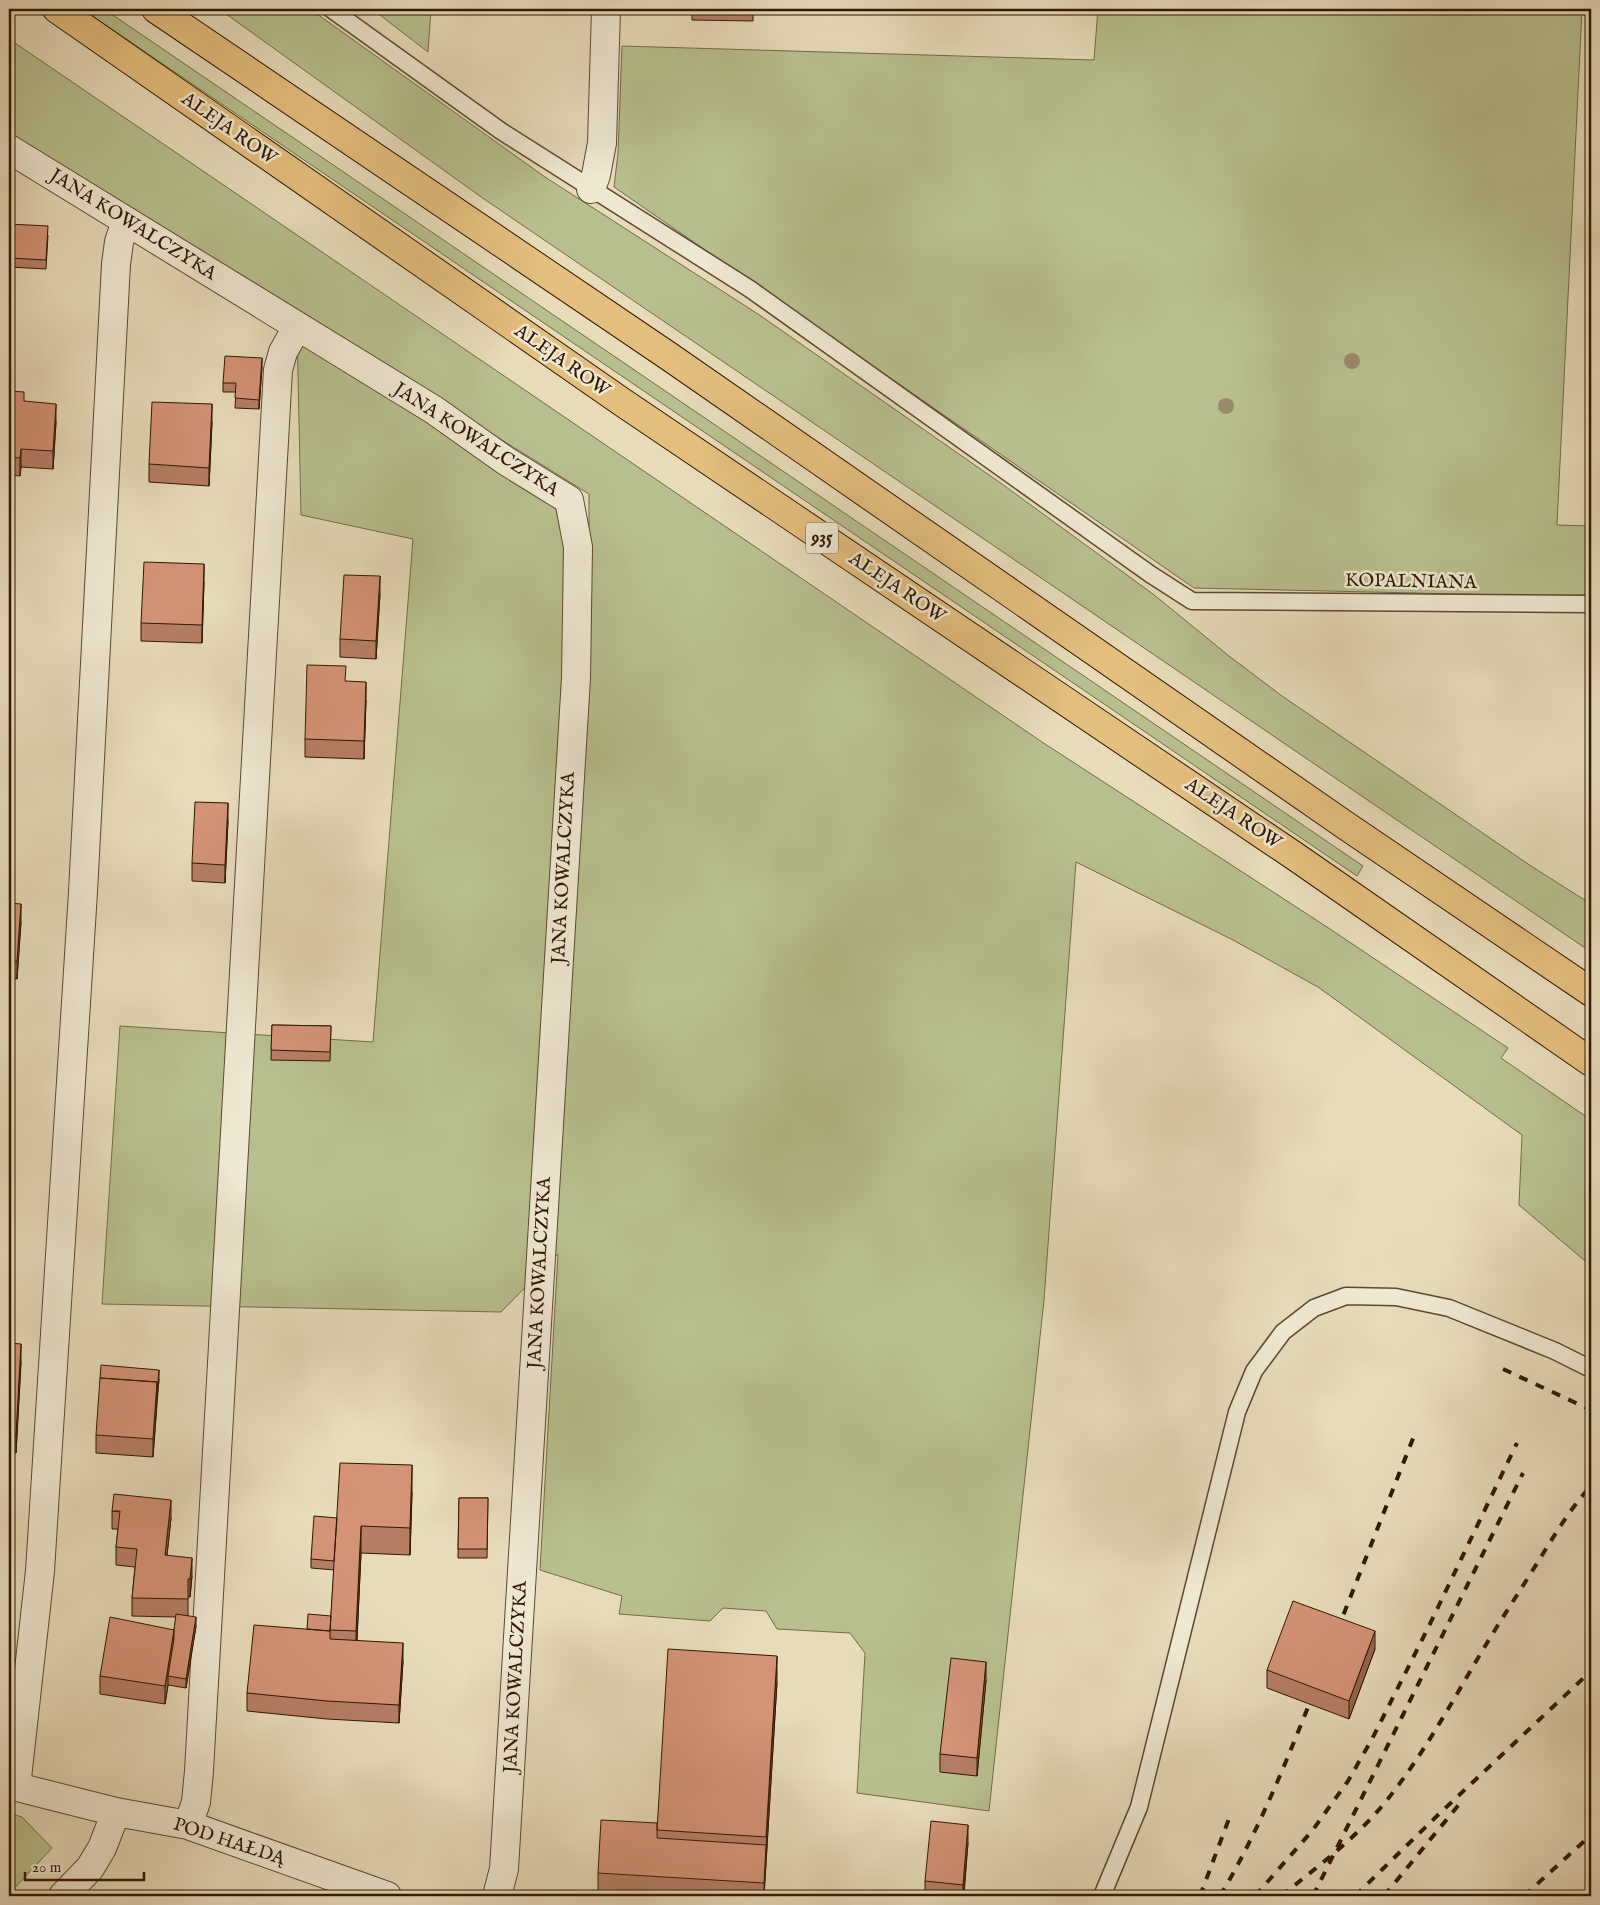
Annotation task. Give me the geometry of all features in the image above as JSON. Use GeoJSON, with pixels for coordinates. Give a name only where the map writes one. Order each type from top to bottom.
{"type":"FeatureCollection","features":[{"type":"Feature","properties":{"kind":"main road","name":"ALEJA ROW"},"geometry":{"type":"LineString","coordinates":[[56,9],[622,402],[1296,857],[1591,1062]]}},
{"type":"Feature","properties":{"kind":"main road"},"geometry":{"type":"LineString","coordinates":[[156,9],[650,344],[1342,823],[1591,992]]}},
{"type":"Feature","properties":{"kind":"street"},"geometry":{"type":"LineString","coordinates":[[591,189],[596,175],[602,143],[606,9]]}},
{"type":"Feature","properties":{"kind":"street","name":"JANA KOWALCZYKA"},"geometry":{"type":"LineString","coordinates":[[9,148],[434,410],[506,461],[568,500],[578,547],[575,698],[504,1869],[497,1896]]}},
{"type":"Feature","properties":{"kind":"street"},"geometry":{"type":"LineString","coordinates":[[13,1786],[40,1571],[82,902],[116,264],[119,242],[126,221]]}},
{"type":"Feature","properties":{"kind":"street"},"geometry":{"type":"LineString","coordinates":[[188,1825],[196,1802],[199,1771],[278,370],[283,352],[297,327]]}},
{"type":"Feature","properties":{"kind":"street","name":"POD HAŁDĄ"},"geometry":{"type":"LineString","coordinates":[[13,1786],[116,1812],[188,1825],[387,1896]]}},
{"type":"Feature","properties":{"kind":"street"},"geometry":{"type":"LineString","coordinates":[[64,1896],[90,1868],[102,1848],[116,1812]]}},
{"type":"Feature","properties":{"kind":"lane","name":"KOPALNIANA"},"geometry":{"type":"LineString","coordinates":[[331,9],[501,131],[750,289],[1192,601],[1591,604]]}},
{"type":"Feature","properties":{"kind":"lane"},"geometry":{"type":"LineString","coordinates":[[1102,1896],[1139,1808],[1237,1412],[1254,1371],[1283,1332],[1314,1308],[1346,1296],[1396,1296],[1448,1308],[1555,1351],[1591,1370]]}},
{"type":"Feature","properties":{"kind":"green space"},"geometry":{"type":"Polygon","coordinates":[[[82,9],[104,9],[129,26],[1363,866],[1357,876],[82,9]]]}},
{"type":"Feature","properties":{"kind":"green space"},"geometry":{"type":"Polygon","coordinates":[[[219,9],[310,9],[545,177],[758,314],[1002,484],[1153,594],[1282,696],[1531,866],[1591,904],[1591,952],[484,199],[219,9]]]}},
{"type":"Feature","properties":{"kind":"green space"},"geometry":{"type":"Polygon","coordinates":[[[372,9],[431,9],[428,52],[372,9]]]}},
{"type":"Feature","properties":{"kind":"green space"},"geometry":{"type":"Polygon","coordinates":[[[1098,9],[1582,9],[1557,525],[1591,526],[1591,597],[1194,588],[614,187],[618,153],[622,46],[1094,60],[1098,9]]]}},
{"type":"Feature","properties":{"kind":"green space"},"geometry":{"type":"Polygon","coordinates":[[[9,39],[1042,742],[1327,927],[1508,1048],[1501,1058],[1591,1120],[1591,1266],[1519,1205],[1522,1135],[1318,987],[1233,940],[1076,862],[1044,1300],[989,1811],[857,1793],[865,1653],[850,1633],[777,1629],[766,1611],[723,1608],[710,1621],[619,1614],[622,1596],[540,1570],[558,1254],[501,1312],[102,1304],[120,1026],[373,1042],[413,539],[301,515],[297,327],[589,527],[589,494],[9,135],[9,39]]]}},
{"type":"Feature","properties":{"kind":"green space"},"geometry":{"type":"Polygon","coordinates":[[[9,1813],[22,1817],[52,1848],[9,1894],[9,1813]]]}},
{"type":"Feature","properties":{"kind":"building"},"geometry":{"type":"Polygon","coordinates":[[[9,224],[48,226],[46,260],[9,258],[9,224]]]}},
{"type":"Feature","properties":{"kind":"building"},"geometry":{"type":"Polygon","coordinates":[[[225,356],[262,358],[259,400],[235,398],[236,383],[223,383],[225,356]]]}},
{"type":"Feature","properties":{"kind":"building"},"geometry":{"type":"Polygon","coordinates":[[[9,391],[24,392],[24,401],[56,404],[53,451],[21,449],[20,458],[9,457],[9,391]]]}},
{"type":"Feature","properties":{"kind":"building"},"geometry":{"type":"Polygon","coordinates":[[[152,402],[212,404],[209,468],[149,464],[152,402]]]}},
{"type":"Feature","properties":{"kind":"building"},"geometry":{"type":"Polygon","coordinates":[[[144,562],[204,564],[202,625],[141,623],[144,562]]]}},
{"type":"Feature","properties":{"kind":"building"},"geometry":{"type":"Polygon","coordinates":[[[344,575],[380,576],[376,641],[340,639],[344,575]]]}},
{"type":"Feature","properties":{"kind":"building"},"geometry":{"type":"Polygon","coordinates":[[[307,665],[346,666],[345,681],[366,682],[364,741],[305,739],[307,665]]]}},
{"type":"Feature","properties":{"kind":"building"},"geometry":{"type":"Polygon","coordinates":[[[195,802],[228,803],[225,865],[192,863],[195,802]]]}},
{"type":"Feature","properties":{"kind":"building"},"geometry":{"type":"Polygon","coordinates":[[[9,903],[21,904],[17,961],[9,961],[9,903]]]}},
{"type":"Feature","properties":{"kind":"building"},"geometry":{"type":"Polygon","coordinates":[[[272,1025],[331,1026],[330,1052],[271,1050],[272,1025]]]}},
{"type":"Feature","properties":{"kind":"building"},"geometry":{"type":"Polygon","coordinates":[[[9,1343],[21,1344],[16,1435],[9,1435],[9,1343]]]}},
{"type":"Feature","properties":{"kind":"building"},"geometry":{"type":"Polygon","coordinates":[[[101,1365],[159,1370],[157,1391],[157,1382],[100,1378],[101,1365]]]}},
{"type":"Feature","properties":{"kind":"building"},"geometry":{"type":"Polygon","coordinates":[[[100,1378],[157,1382],[153,1439],[96,1435],[100,1378]]]}},
{"type":"Feature","properties":{"kind":"building"},"geometry":{"type":"Polygon","coordinates":[[[340,1463],[412,1465],[410,1528],[361,1526],[356,1631],[330,1630],[340,1463]]]}},
{"type":"Feature","properties":{"kind":"building"},"geometry":{"type":"Polygon","coordinates":[[[114,1494],[171,1500],[165,1555],[192,1558],[190,1579],[188,1579],[188,1599],[132,1598],[137,1549],[116,1547],[120,1511],[112,1511],[114,1494]]]}},
{"type":"Feature","properties":{"kind":"building"},"geometry":{"type":"Polygon","coordinates":[[[459,1498],[488,1498],[487,1549],[458,1549],[459,1498]]]}},
{"type":"Feature","properties":{"kind":"building"},"geometry":{"type":"Polygon","coordinates":[[[314,1516],[337,1518],[334,1561],[311,1559],[314,1516]]]}},
{"type":"Feature","properties":{"kind":"building"},"geometry":{"type":"Polygon","coordinates":[[[1293,1601],[1375,1631],[1349,1701],[1267,1670],[1293,1601]]]}},
{"type":"Feature","properties":{"kind":"building"},"geometry":{"type":"Polygon","coordinates":[[[176,1614],[196,1617],[186,1679],[168,1676],[176,1614]]]}},
{"type":"Feature","properties":{"kind":"building"},"geometry":{"type":"Polygon","coordinates":[[[308,1614],[331,1616],[330,1631],[307,1629],[308,1614]]]}},
{"type":"Feature","properties":{"kind":"building"},"geometry":{"type":"Polygon","coordinates":[[[110,1617],[174,1630],[165,1686],[100,1676],[110,1617]]]}},
{"type":"Feature","properties":{"kind":"building"},"geometry":{"type":"Polygon","coordinates":[[[254,1625],[330,1631],[330,1639],[403,1643],[399,1705],[327,1701],[247,1693],[254,1625]]]}},
{"type":"Feature","properties":{"kind":"building"},"geometry":{"type":"Polygon","coordinates":[[[668,1649],[777,1656],[766,1837],[657,1830],[668,1649]]]}},
{"type":"Feature","properties":{"kind":"building"},"geometry":{"type":"Polygon","coordinates":[[[951,1658],[986,1662],[977,1758],[940,1754],[951,1658]]]}},
{"type":"Feature","properties":{"kind":"building"},"geometry":{"type":"Polygon","coordinates":[[[601,1820],[657,1823],[657,1838],[766,1845],[764,1883],[598,1873],[601,1820]]]}},
{"type":"Feature","properties":{"kind":"building"},"geometry":{"type":"Polygon","coordinates":[[[931,1821],[968,1825],[963,1885],[925,1881],[931,1821]]]}},
{"type":"Feature","properties":{"kind":"railway"},"geometry":{"type":"LineString","coordinates":[[1503,1369],[1591,1410]]}},
{"type":"Feature","properties":{"kind":"railway"},"geometry":{"type":"LineString","coordinates":[[1337,1631],[1414,1436]]}},
{"type":"Feature","properties":{"kind":"railway"},"geometry":{"type":"LineString","coordinates":[[1255,1896],[1312,1831],[1348,1781],[1372,1739],[1428,1628],[1517,1443]]}},
{"type":"Feature","properties":{"kind":"railway"},"geometry":{"type":"LineString","coordinates":[[1313,1896],[1523,1473]]}},
{"type":"Feature","properties":{"kind":"railway"},"geometry":{"type":"LineString","coordinates":[[1281,1896],[1326,1860],[1369,1821],[1394,1791],[1429,1741],[1493,1633],[1559,1528],[1591,1486]]}},
{"type":"Feature","properties":{"kind":"railway"},"geometry":{"type":"LineString","coordinates":[[1355,1896],[1591,1671]]}},
{"type":"Feature","properties":{"kind":"railway"},"geometry":{"type":"LineString","coordinates":[[1220,1896],[1259,1822],[1314,1692]]}},
{"type":"Feature","properties":{"kind":"railway"},"geometry":{"type":"LineString","coordinates":[[1384,1896],[1461,1802]]}},
{"type":"Feature","properties":{"kind":"railway"},"geometry":{"type":"LineString","coordinates":[[1200,1896],[1230,1816]]}},
{"type":"Feature","properties":{"kind":"railway"},"geometry":{"type":"LineString","coordinates":[[1524,1896],[1591,1835]]}}]}
